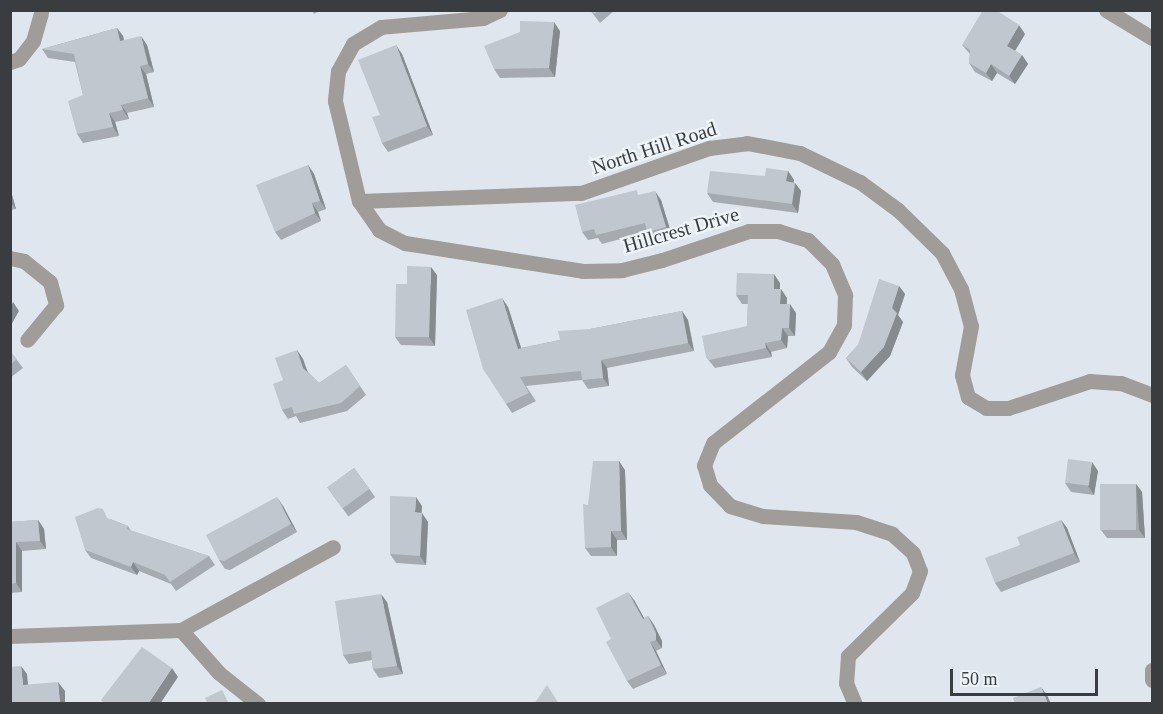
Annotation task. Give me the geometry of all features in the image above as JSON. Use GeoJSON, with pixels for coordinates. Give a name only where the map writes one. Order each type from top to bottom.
{"type":"FeatureCollection","features":[{"type":"Feature","properties":{"kind":"street","name":"Hillcrest Drive"},"geometry":{"type":"LineString","coordinates":[[500,10],[483,18],[381,27],[353,44],[338,71],[335,101],[359,201],[379,230],[405,243],[583,271],[642,265],[709,247],[749,231],[778,231],[808,240],[832,264],[845,295],[844,325],[829,351],[713,443],[704,465],[710,485],[730,506],[763,516],[856,522],[892,534],[913,553],[920,571],[912,592],[848,656],[846,683],[855,704]]}},
{"type":"Feature","properties":{"kind":"street"},"geometry":{"type":"LineString","coordinates":[[1106,10],[1152,38]]}},
{"type":"Feature","properties":{"kind":"street"},"geometry":{"type":"LineString","coordinates":[[10,62],[19,59],[33,41],[41,13]]}},
{"type":"Feature","properties":{"kind":"street","name":"North Hill Road"},"geometry":{"type":"LineString","coordinates":[[359,201],[580,193],[709,148],[747,143],[800,153],[860,182],[898,210],[942,253],[962,289],[971,326],[962,375],[968,397],[986,408],[1008,408],[1089,381],[1121,383],[1152,395]]}},
{"type":"Feature","properties":{"kind":"street"},"geometry":{"type":"LineString","coordinates":[[10,258],[24,261],[50,282],[56,305],[27,340]]}},
{"type":"Feature","properties":{"kind":"street"},"geometry":{"type":"LineString","coordinates":[[10,636],[181,630],[333,547]]}},
{"type":"Feature","properties":{"kind":"street"},"geometry":{"type":"LineString","coordinates":[[181,630],[219,673],[258,704]]}},
{"type":"Feature","properties":{"kind":"street"},"geometry":{"type":"LineString","coordinates":[[1152,670],[1152,680]]}},
{"type":"Feature","properties":{"kind":"building"},"geometry":{"type":"Polygon","coordinates":[[[983,10],[996,10],[1019,25],[1007,46],[1022,55],[1009,76],[991,64],[986,73],[969,63],[970,50],[962,45],[983,10]]]}},
{"type":"Feature","properties":{"kind":"building"},"geometry":{"type":"Polygon","coordinates":[[[520,21],[554,22],[549,68],[494,69],[484,46],[520,32],[520,21]]]}},
{"type":"Feature","properties":{"kind":"building"},"geometry":{"type":"Polygon","coordinates":[[[117,28],[120,41],[141,36],[148,64],[140,66],[148,98],[121,105],[123,110],[109,113],[113,127],[77,134],[68,101],[83,95],[74,54],[42,49],[117,28]]]}},
{"type":"Feature","properties":{"kind":"building"},"geometry":{"type":"Polygon","coordinates":[[[396,45],[427,126],[382,143],[372,117],[380,115],[358,60],[396,45]]]}},
{"type":"Feature","properties":{"kind":"building"},"geometry":{"type":"Polygon","coordinates":[[[308,165],[320,201],[312,203],[315,213],[275,232],[256,185],[308,165]]]}},
{"type":"Feature","properties":{"kind":"building"},"geometry":{"type":"Polygon","coordinates":[[[766,168],[788,171],[786,181],[795,183],[792,204],[707,193],[710,171],[765,176],[766,168]]]}},
{"type":"Feature","properties":{"kind":"building"},"geometry":{"type":"Polygon","coordinates":[[[637,190],[638,195],[655,191],[666,227],[647,232],[645,223],[596,235],[594,229],[582,232],[575,205],[637,190]]]}},
{"type":"Feature","properties":{"kind":"building"},"geometry":{"type":"Polygon","coordinates":[[[407,266],[431,267],[429,337],[395,337],[396,284],[407,284],[407,266]]]}},
{"type":"Feature","properties":{"kind":"building"},"geometry":{"type":"Polygon","coordinates":[[[737,273],[774,274],[774,289],[781,289],[780,304],[790,304],[789,328],[782,328],[781,340],[765,343],[766,348],[709,360],[706,357],[702,336],[747,326],[748,295],[736,295],[737,273]]]}},
{"type":"Feature","properties":{"kind":"building"},"geometry":{"type":"Polygon","coordinates":[[[879,279],[899,286],[892,308],[897,313],[884,347],[861,372],[846,358],[858,345],[879,279]]]}},
{"type":"Feature","properties":{"kind":"building"},"geometry":{"type":"Polygon","coordinates":[[[502,298],[518,349],[560,340],[558,331],[590,329],[682,311],[688,343],[601,360],[603,378],[582,380],[581,371],[520,377],[529,393],[506,404],[483,369],[466,310],[502,298]]]}},
{"type":"Feature","properties":{"kind":"building"},"geometry":{"type":"Polygon","coordinates":[[[297,350],[303,368],[319,383],[346,365],[360,386],[341,403],[294,414],[292,407],[282,410],[273,384],[283,380],[275,358],[297,350]]]}},
{"type":"Feature","properties":{"kind":"building"},"geometry":{"type":"Polygon","coordinates":[[[10,351],[17,359],[10,365],[10,351]]]}},
{"type":"Feature","properties":{"kind":"building"},"geometry":{"type":"Polygon","coordinates":[[[1068,459],[1092,462],[1089,486],[1065,483],[1068,459]]]}},
{"type":"Feature","properties":{"kind":"building"},"geometry":{"type":"Polygon","coordinates":[[[593,461],[619,461],[621,531],[611,531],[611,547],[585,548],[583,504],[588,505],[593,461]]]}},
{"type":"Feature","properties":{"kind":"building"},"geometry":{"type":"Polygon","coordinates":[[[354,468],[369,489],[343,508],[327,487],[354,468]]]}},
{"type":"Feature","properties":{"kind":"building"},"geometry":{"type":"Polygon","coordinates":[[[1100,484],[1136,484],[1136,530],[1100,530],[1100,484]]]}},
{"type":"Feature","properties":{"kind":"building"},"geometry":{"type":"Polygon","coordinates":[[[390,496],[416,497],[415,512],[422,513],[420,556],[390,554],[390,496]]]}},
{"type":"Feature","properties":{"kind":"building"},"geometry":{"type":"Polygon","coordinates":[[[277,497],[291,524],[224,561],[219,560],[206,535],[277,497]]]}},
{"type":"Feature","properties":{"kind":"building"},"geometry":{"type":"Polygon","coordinates":[[[98,508],[103,509],[107,518],[128,526],[127,529],[209,556],[170,582],[165,575],[133,562],[131,567],[85,550],[75,517],[98,508]]]}},
{"type":"Feature","properties":{"kind":"building"},"geometry":{"type":"Polygon","coordinates":[[[38,520],[40,541],[16,542],[16,583],[10,584],[10,522],[38,520]]]}},
{"type":"Feature","properties":{"kind":"building"},"geometry":{"type":"Polygon","coordinates":[[[1061,520],[1074,553],[995,583],[985,558],[1020,545],[1017,537],[1061,520]]]}},
{"type":"Feature","properties":{"kind":"building"},"geometry":{"type":"Polygon","coordinates":[[[628,592],[643,619],[648,616],[656,633],[656,640],[650,642],[661,665],[627,681],[606,642],[611,639],[596,608],[628,592]]]}},
{"type":"Feature","properties":{"kind":"building"},"geometry":{"type":"Polygon","coordinates":[[[381,594],[397,666],[373,669],[371,651],[343,655],[335,601],[381,594]]]}},
{"type":"Feature","properties":{"kind":"building"},"geometry":{"type":"Polygon","coordinates":[[[142,647],[172,668],[148,704],[105,704],[101,700],[142,647]]]}},
{"type":"Feature","properties":{"kind":"building"},"geometry":{"type":"Polygon","coordinates":[[[21,666],[23,685],[58,682],[60,704],[10,704],[10,667],[21,666]]]}},
{"type":"Feature","properties":{"kind":"building"},"geometry":{"type":"Polygon","coordinates":[[[547,685],[559,704],[534,704],[547,685]]]}},
{"type":"Feature","properties":{"kind":"building"},"geometry":{"type":"Polygon","coordinates":[[[1041,687],[1048,704],[1015,704],[1013,698],[1041,687]]]}},
{"type":"Feature","properties":{"kind":"building"},"geometry":{"type":"Polygon","coordinates":[[[222,690],[229,704],[208,704],[205,698],[222,690]]]}}]}
